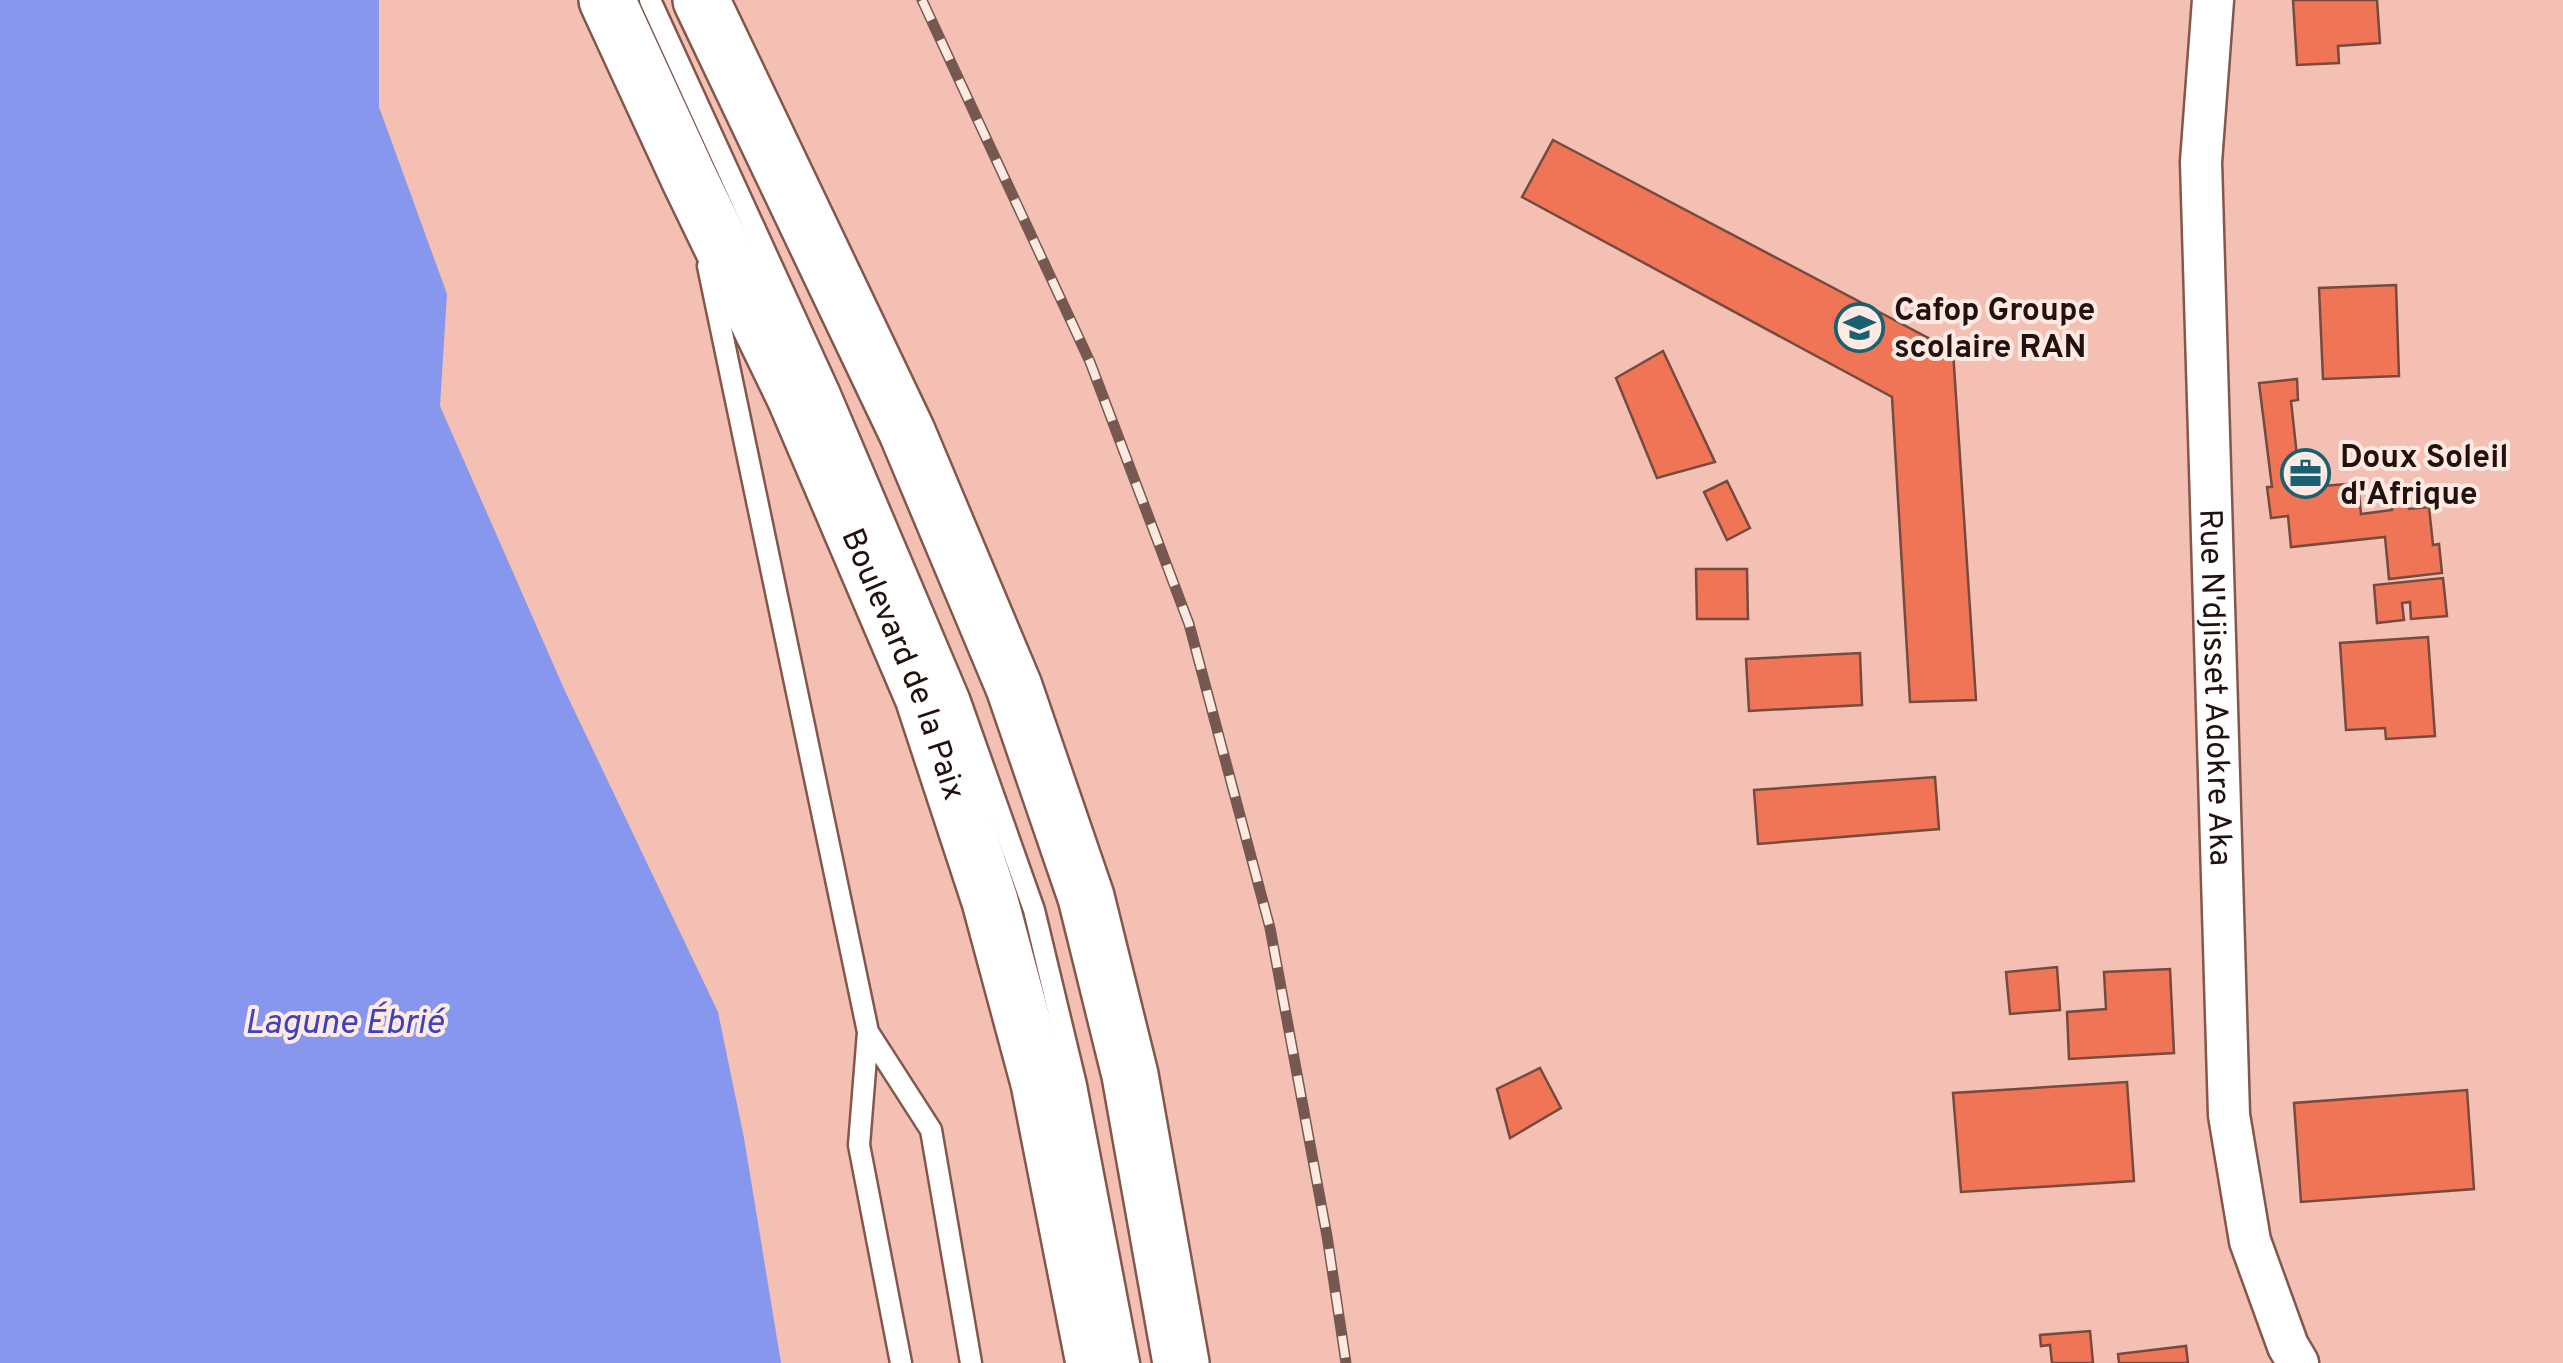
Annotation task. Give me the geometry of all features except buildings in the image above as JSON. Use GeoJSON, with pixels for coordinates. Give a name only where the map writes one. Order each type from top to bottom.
{"type":"FeatureCollection","features":[{"type":"Feature","properties":{"kind":"main road","name":"Boulevard de la Paix"},"geometry":{"type":"LineString","coordinates":[[607,0],[795,396],[923,698],[990,901],[1040,1083],[1094,1363]]}},
{"type":"Feature","properties":{"kind":"main road"},"geometry":{"type":"LineString","coordinates":[[701,0],[906,432],[1014,687],[1090,915],[1130,1075],[1182,1363]]}},
{"type":"Feature","properties":{"kind":"street","name":"Rue N'djisset Adokre Aka"},"geometry":{"type":"LineString","coordinates":[[2213,0],[2201,162],[2229,1115],[2250,1241],[2288,1346],[2298,1363]]}},
{"type":"Feature","properties":{"kind":"lane","name":"Boulevard de la Paix"},"geometry":{"type":"LineString","coordinates":[[650,0],[828,391],[951,680],[1034,910],[1076,1086],[1129,1363]]}},
{"type":"Feature","properties":{"kind":"lane"},"geometry":{"type":"LineString","coordinates":[[690,178],[868,1032],[859,1145],[901,1363]]}},
{"type":"Feature","properties":{"kind":"lane"},"geometry":{"type":"LineString","coordinates":[[868,1032],[931,1130],[970,1363]]}},
{"type":"Feature","properties":{"kind":"water","name":"Lagune Ébrié"},"geometry":{"type":"Polygon","coordinates":[[[0,0],[379,0],[379,107],[447,294],[440,406],[565,691],[718,1012],[744,1138],[781,1363],[0,1363],[0,0]]]}},
{"type":"Feature","properties":{"kind":"railway"},"geometry":{"type":"LineString","coordinates":[[922,0],[1090,362],[1189,624],[1270,928],[1327,1236],[1346,1363]]}},
{"type":"Feature","properties":{"kind":"place","name":"Cafop Groupe scolaire RAN"},"geometry":{"type":"Point","coordinates":[1859,327]}},
{"type":"Feature","properties":{"kind":"place","name":"Doux Soleil d'Afrique"},"geometry":{"type":"Point","coordinates":[2305,474]}}]}
